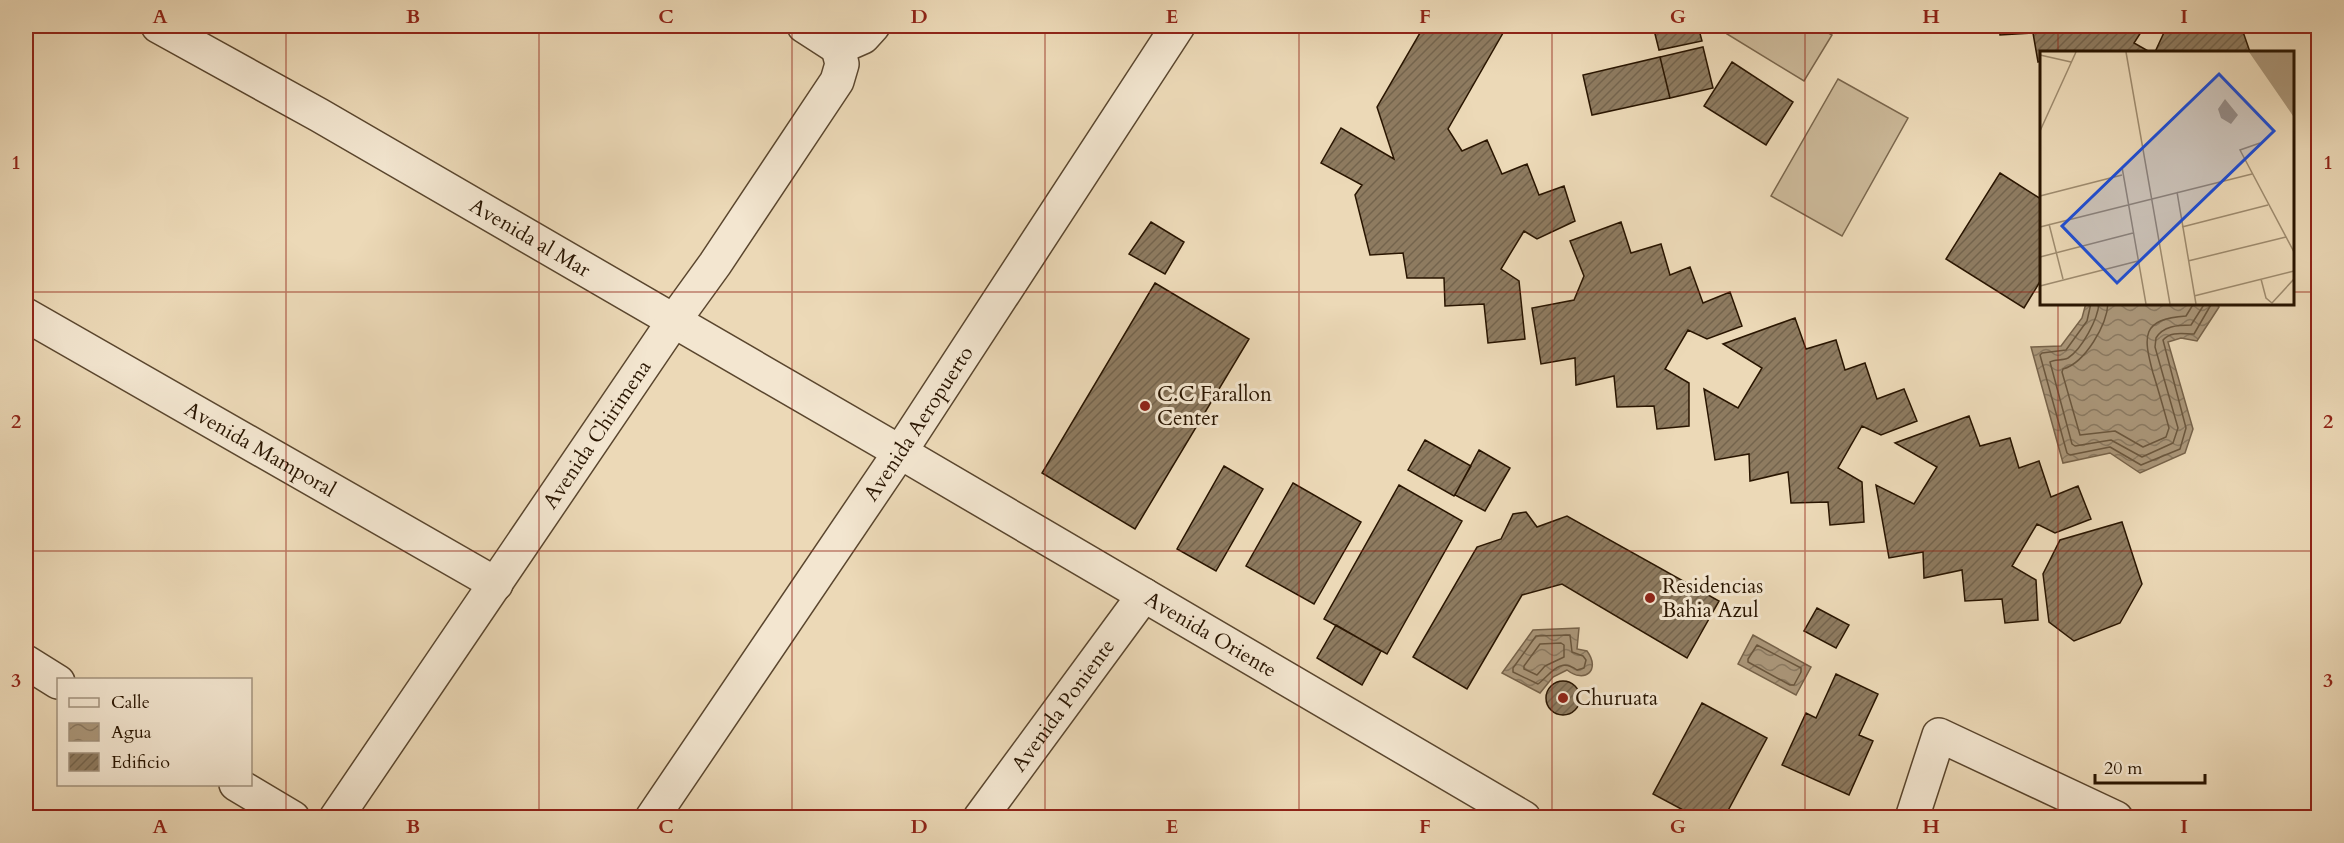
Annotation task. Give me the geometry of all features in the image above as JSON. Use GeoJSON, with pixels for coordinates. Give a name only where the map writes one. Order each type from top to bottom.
{"type":"FeatureCollection","features":[{"type":"Feature","properties":{"kind":"street","name":"Avenida al Mar"},"geometry":{"type":"LineString","coordinates":[[158,26],[329,121],[900,452]]}},
{"type":"Feature","properties":{"kind":"street"},"geometry":{"type":"LineString","coordinates":[[804,26],[838,48],[863,37],[873,26]]}},
{"type":"Feature","properties":{"kind":"street","name":"Avenida Aeropuerto"},"geometry":{"type":"LineString","coordinates":[[652,818],[900,452],[1178,26]]}},
{"type":"Feature","properties":{"kind":"street","name":"Avenida Chirimena"},"geometry":{"type":"LineString","coordinates":[[336,818],[673,322],[715,264],[837,81],[842,64],[838,48]]}},
{"type":"Feature","properties":{"kind":"street","name":"Avenida Mamporal"},"geometry":{"type":"LineString","coordinates":[[26,315],[496,584]]}},
{"type":"Feature","properties":{"kind":"street","name":"Avenida Oriente"},"geometry":{"type":"LineString","coordinates":[[900,452],[1524,818]]}},
{"type":"Feature","properties":{"kind":"street","name":"Avenida Poniente"},"geometry":{"type":"LineString","coordinates":[[980,818],[1144,595]]}},
{"type":"Feature","properties":{"kind":"street"},"geometry":{"type":"LineString","coordinates":[[26,662],[57,680]]}},
{"type":"Feature","properties":{"kind":"street"},"geometry":{"type":"LineString","coordinates":[[1912,818],[1939,735],[2116,818]]}},
{"type":"Feature","properties":{"kind":"street"},"geometry":{"type":"LineString","coordinates":[[239,786],[293,818]]}},
{"type":"Feature","properties":{"kind":"shaded area"},"geometry":{"type":"Polygon","coordinates":[[[1732,26],[1816,26],[1832,35],[1804,81],[1727,34],[1732,26]]]}},
{"type":"Feature","properties":{"kind":"shaded area"},"geometry":{"type":"Polygon","coordinates":[[[1838,79],[1908,118],[1842,236],[1771,196],[1838,79]]]}},
{"type":"Feature","properties":{"kind":"water"},"geometry":{"type":"Polygon","coordinates":[[[2086,304],[2218,304],[2219,307],[2197,341],[2181,338],[2168,342],[2193,429],[2185,453],[2140,473],[2110,453],[2063,463],[2031,347],[2061,346],[2082,318],[2086,304]]]}},
{"type":"Feature","properties":{"kind":"water"},"geometry":{"type":"Polygon","coordinates":[[[1579,628],[1577,649],[1587,651],[1591,658],[1592,669],[1589,673],[1580,676],[1567,670],[1553,677],[1540,693],[1502,673],[1533,630],[1579,628]]]}},
{"type":"Feature","properties":{"kind":"water"},"geometry":{"type":"Polygon","coordinates":[[[1753,635],[1811,667],[1796,695],[1738,664],[1753,635]]]}},
{"type":"Feature","properties":{"kind":"building"},"geometry":{"type":"Polygon","coordinates":[[[1424,26],[1507,26],[1448,129],[1462,151],[1487,140],[1502,174],[1527,164],[1539,195],[1564,186],[1575,221],[1537,239],[1524,231],[1501,269],[1519,281],[1525,339],[1488,343],[1484,304],[1445,306],[1444,278],[1407,278],[1403,253],[1370,255],[1355,195],[1362,185],[1321,163],[1341,128],[1394,159],[1377,107],[1424,26]]]}},
{"type":"Feature","properties":{"kind":"building"},"geometry":{"type":"Polygon","coordinates":[[[1653,26],[1698,26],[1702,41],[1659,50],[1653,26]]]}},
{"type":"Feature","properties":{"kind":"building"},"geometry":{"type":"Polygon","coordinates":[[[1999,26],[2145,26],[2134,43],[2148,51],[2040,51],[2040,61],[2038,62],[2033,33],[2000,35],[1999,26]]]}},
{"type":"Feature","properties":{"kind":"building"},"geometry":{"type":"Polygon","coordinates":[[[2167,26],[2241,26],[2250,51],[2155,51],[2167,26]]]}},
{"type":"Feature","properties":{"kind":"building"},"geometry":{"type":"Polygon","coordinates":[[[1703,47],[1713,88],[1670,98],[1660,57],[1703,47]]]}},
{"type":"Feature","properties":{"kind":"building"},"geometry":{"type":"Polygon","coordinates":[[[1660,57],[1670,98],[1592,115],[1583,75],[1660,57]]]}},
{"type":"Feature","properties":{"kind":"building"},"geometry":{"type":"Polygon","coordinates":[[[1732,62],[1793,102],[1766,145],[1704,106],[1732,62]]]}},
{"type":"Feature","properties":{"kind":"building"},"geometry":{"type":"Polygon","coordinates":[[[2000,173],[2040,198],[2040,282],[2024,308],[1946,259],[2000,173]]]}},
{"type":"Feature","properties":{"kind":"building"},"geometry":{"type":"Polygon","coordinates":[[[1151,222],[1184,242],[1165,274],[1129,254],[1151,222]]]}},
{"type":"Feature","properties":{"kind":"building"},"geometry":{"type":"Polygon","coordinates":[[[1621,222],[1631,253],[1661,244],[1670,275],[1690,267],[1703,303],[1730,292],[1742,326],[1707,339],[1688,330],[1665,369],[1689,383],[1689,426],[1657,429],[1654,406],[1617,407],[1614,376],[1576,385],[1575,358],[1541,364],[1532,308],[1574,300],[1584,276],[1570,241],[1621,222]]]}},
{"type":"Feature","properties":{"kind":"building","name":"C.C Farallon Center"},"geometry":{"type":"Polygon","coordinates":[[[1155,283],[1249,339],[1135,529],[1042,473],[1155,283]]]}},
{"type":"Feature","properties":{"kind":"building"},"geometry":{"type":"Polygon","coordinates":[[[1795,318],[1806,349],[1836,340],[1845,370],[1865,363],[1877,399],[1904,389],[1917,421],[1881,435],[1862,426],[1838,468],[1862,482],[1864,522],[1830,525],[1828,502],[1791,503],[1788,472],[1750,481],[1749,454],[1715,460],[1704,389],[1738,408],[1762,368],[1723,344],[1795,318]]]}},
{"type":"Feature","properties":{"kind":"building"},"geometry":{"type":"Polygon","coordinates":[[[1969,416],[1980,446],[2010,438],[2019,468],[2039,461],[2051,497],[2078,486],[2091,519],[2055,533],[2037,524],[2012,566],[2036,580],[2038,620],[2005,623],[2002,599],[1965,601],[1962,570],[1924,578],[1923,552],[1889,558],[1876,485],[1914,504],[1937,467],[1895,443],[1969,416]]]}},
{"type":"Feature","properties":{"kind":"building"},"geometry":{"type":"Polygon","coordinates":[[[1425,440],[1471,466],[1454,496],[1408,470],[1425,440]]]}},
{"type":"Feature","properties":{"kind":"building"},"geometry":{"type":"Polygon","coordinates":[[[1479,450],[1510,468],[1485,511],[1455,495],[1479,450]]]}},
{"type":"Feature","properties":{"kind":"building"},"geometry":{"type":"Polygon","coordinates":[[[1224,466],[1263,489],[1216,571],[1177,549],[1224,466]]]}},
{"type":"Feature","properties":{"kind":"building"},"geometry":{"type":"Polygon","coordinates":[[[1293,483],[1361,522],[1314,604],[1246,566],[1293,483]]]}},
{"type":"Feature","properties":{"kind":"building"},"geometry":{"type":"Polygon","coordinates":[[[1399,485],[1462,521],[1387,654],[1324,619],[1399,485]]]}},
{"type":"Feature","properties":{"kind":"building","name":"Residencias Bahia Azul"},"geometry":{"type":"Polygon","coordinates":[[[1526,512],[1537,527],[1567,516],[1719,601],[1687,658],[1562,584],[1522,595],[1467,689],[1413,657],[1477,547],[1501,539],[1513,514],[1526,512]]]}},
{"type":"Feature","properties":{"kind":"building"},"geometry":{"type":"Polygon","coordinates":[[[2122,522],[2142,584],[2120,623],[2074,641],[2049,622],[2043,574],[2060,540],[2122,522]]]}},
{"type":"Feature","properties":{"kind":"building"},"geometry":{"type":"Polygon","coordinates":[[[1817,608],[1849,625],[1836,648],[1804,631],[1817,608]]]}},
{"type":"Feature","properties":{"kind":"building"},"geometry":{"type":"Polygon","coordinates":[[[1336,625],[1381,651],[1362,685],[1317,658],[1336,625]]]}},
{"type":"Feature","properties":{"kind":"building"},"geometry":{"type":"Polygon","coordinates":[[[1836,674],[1878,694],[1859,735],[1873,741],[1849,795],[1782,765],[1806,713],[1816,718],[1836,674]]]}},
{"type":"Feature","properties":{"kind":"building","name":"Churuata"},"geometry":{"type":"Polygon","coordinates":[[[1563,681],[1575,686],[1580,698],[1575,710],[1563,715],[1551,710],[1546,698],[1551,686],[1563,681]]]}},
{"type":"Feature","properties":{"kind":"building"},"geometry":{"type":"Polygon","coordinates":[[[1702,703],[1767,738],[1724,818],[1698,818],[1653,794],[1702,703]]]}},
{"type":"Feature","properties":{"kind":"place","name":"C.C Farallon Center"},"geometry":{"type":"Point","coordinates":[1145,406]}},
{"type":"Feature","properties":{"kind":"place","name":"Residencias Bahia Azul"},"geometry":{"type":"Point","coordinates":[1650,598]}},
{"type":"Feature","properties":{"kind":"place","name":"Churuata"},"geometry":{"type":"Point","coordinates":[1563,698]}}]}
